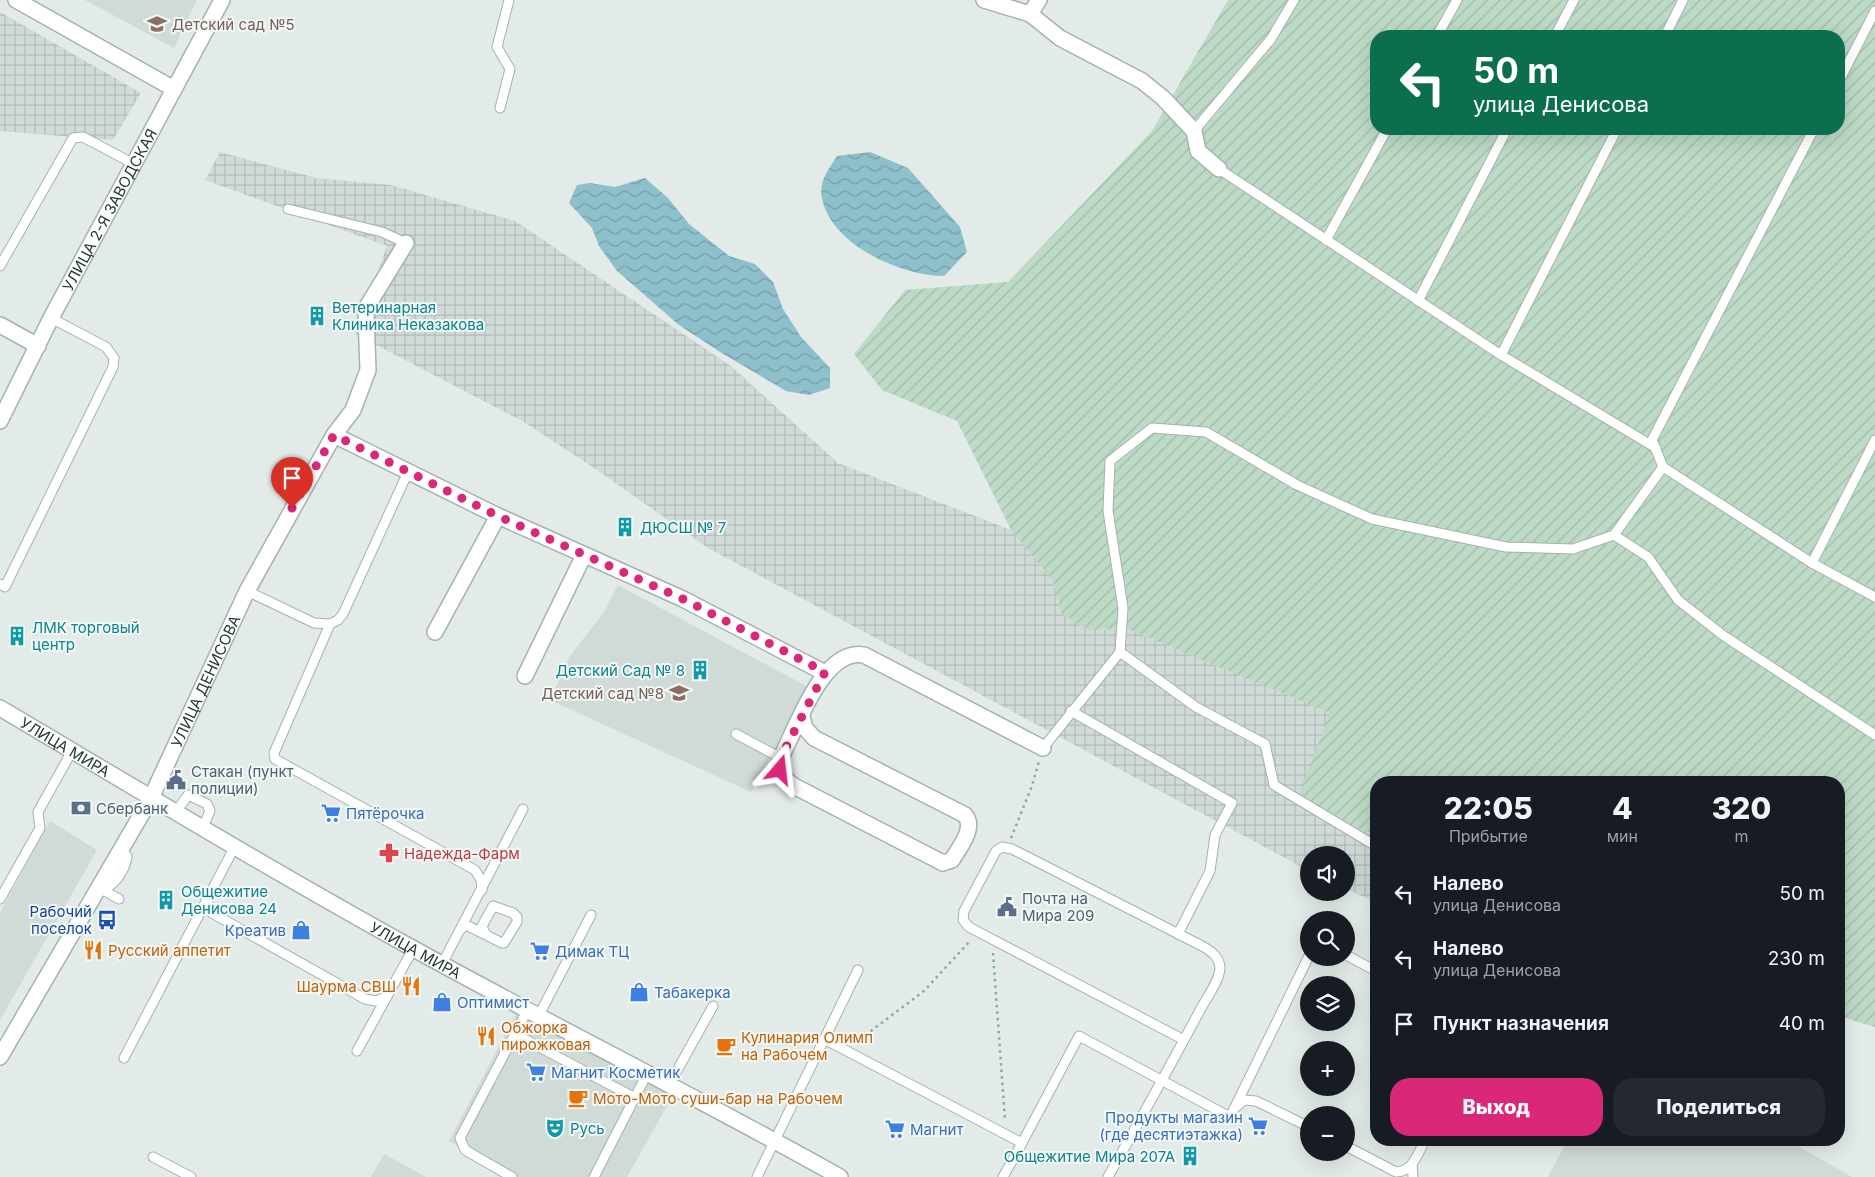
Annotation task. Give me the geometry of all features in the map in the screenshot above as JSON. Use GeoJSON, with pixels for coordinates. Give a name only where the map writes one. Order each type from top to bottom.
{"type":"FeatureCollection","features":[{"type":"Feature","properties":{"kind":"street"},"geometry":{"type":"LineString","coordinates":[[16,0],[174,89]]}},
{"type":"Feature","properties":{"kind":"street","name":"УЛИЦА 2-Я ЗАВОДСКАЯ"},"geometry":{"type":"LineString","coordinates":[[0,421],[51,318],[222,0]]}},
{"type":"Feature","properties":{"kind":"street"},"geometry":{"type":"LineString","coordinates":[[984,0],[1030,14],[1060,38],[1142,81],[1164,98],[1194,131],[1198,152],[1219,169]]}},
{"type":"Feature","properties":{"kind":"street"},"geometry":{"type":"LineString","coordinates":[[1030,14],[1039,0]]}},
{"type":"Feature","properties":{"kind":"street","name":"УЛИЦА ДЕНИСОВА"},"geometry":{"type":"LineString","coordinates":[[0,1056],[4,1040],[151,798],[247,590],[334,435],[353,410],[368,370],[366,315],[370,298],[406,244]]}},
{"type":"Feature","properties":{"kind":"street"},"geometry":{"type":"LineString","coordinates":[[0,325],[38,346]]}},
{"type":"Feature","properties":{"kind":"street"},"geometry":{"type":"LineString","coordinates":[[334,435],[498,516],[683,599],[825,672]]}},
{"type":"Feature","properties":{"kind":"street"},"geometry":{"type":"LineString","coordinates":[[435,632],[498,516]]}},
{"type":"Feature","properties":{"kind":"street"},"geometry":{"type":"LineString","coordinates":[[525,676],[584,555]]}},
{"type":"Feature","properties":{"kind":"street"},"geometry":{"type":"LineString","coordinates":[[789,742],[801,736],[814,738],[964,814],[969,820],[969,828],[952,860],[948,863],[940,862],[786,781],[780,770],[781,758],[789,742],[802,716],[825,672],[847,656],[864,656],[1043,748]]}},
{"type":"Feature","properties":{"kind":"street","name":"УЛИЦА МИРА"},"geometry":{"type":"LineString","coordinates":[[0,708],[234,848],[413,949],[776,1141],[840,1177]]}},
{"type":"Feature","properties":{"kind":"street"},"geometry":{"type":"LineString","coordinates":[[802,716],[805,728],[814,738]]}},
{"type":"Feature","properties":{"kind":"lane"},"geometry":{"type":"LineString","coordinates":[[500,108],[510,69],[497,48],[509,0]]}},
{"type":"Feature","properties":{"kind":"lane"},"geometry":{"type":"LineString","coordinates":[[1194,131],[1271,39],[1294,0]]}},
{"type":"Feature","properties":{"kind":"lane"},"geometry":{"type":"LineString","coordinates":[[1440,30],[1457,0]]}},
{"type":"Feature","properties":{"kind":"lane"},"geometry":{"type":"LineString","coordinates":[[1558,30],[1574,0]]}},
{"type":"Feature","properties":{"kind":"lane"},"geometry":{"type":"LineString","coordinates":[[1668,30],[1683,0]]}},
{"type":"Feature","properties":{"kind":"lane"},"geometry":{"type":"LineString","coordinates":[[1845,69],[1875,11]]}},
{"type":"Feature","properties":{"kind":"lane"},"geometry":{"type":"LineString","coordinates":[[1326,240],[1383,135]]}},
{"type":"Feature","properties":{"kind":"lane"},"geometry":{"type":"LineString","coordinates":[[1418,301],[1504,135]]}},
{"type":"Feature","properties":{"kind":"lane"},"geometry":{"type":"LineString","coordinates":[[1501,355],[1614,135]]}},
{"type":"Feature","properties":{"kind":"lane"},"geometry":{"type":"LineString","coordinates":[[1811,135],[1652,440],[1663,467],[1812,563],[1875,597]]}},
{"type":"Feature","properties":{"kind":"lane"},"geometry":{"type":"LineString","coordinates":[[0,266],[73,138],[83,137],[134,164]]}},
{"type":"Feature","properties":{"kind":"lane"},"geometry":{"type":"LineString","coordinates":[[1219,169],[1501,355],[1656,448]]}},
{"type":"Feature","properties":{"kind":"lane"},"geometry":{"type":"LineString","coordinates":[[288,209],[382,232],[406,244]]}},
{"type":"Feature","properties":{"kind":"lane"},"geometry":{"type":"LineString","coordinates":[[0,584],[5,587],[112,370],[115,360],[106,347],[51,318]]}},
{"type":"Feature","properties":{"kind":"lane"},"geometry":{"type":"LineString","coordinates":[[1043,748],[1120,652],[1123,608],[1108,511],[1110,461],[1152,428],[1206,432],[1298,485],[1372,519],[1506,547],[1573,549],[1614,534],[1663,467]]}},
{"type":"Feature","properties":{"kind":"lane"},"geometry":{"type":"LineString","coordinates":[[1812,563],[1875,440]]}},
{"type":"Feature","properties":{"kind":"lane"},"geometry":{"type":"LineString","coordinates":[[247,590],[314,623],[330,624],[338,620],[343,614],[408,472]]}},
{"type":"Feature","properties":{"kind":"lane"},"geometry":{"type":"LineString","coordinates":[[1614,534],[1648,556],[1678,600],[1724,636],[1875,735]]}},
{"type":"Feature","properties":{"kind":"lane"},"geometry":{"type":"LineString","coordinates":[[330,624],[274,753],[275,759],[475,870],[481,880],[482,890]]}},
{"type":"Feature","properties":{"kind":"lane"},"geometry":{"type":"LineString","coordinates":[[1120,652],[1196,707],[1265,744],[1274,785],[1370,842]]}},
{"type":"Feature","properties":{"kind":"lane"},"geometry":{"type":"LineString","coordinates":[[1071,711],[1232,803],[1215,835],[1210,871],[1178,934]]}},
{"type":"Feature","properties":{"kind":"lane"},"geometry":{"type":"LineString","coordinates":[[736,734],[781,758]]}},
{"type":"Feature","properties":{"kind":"lane"},"geometry":{"type":"LineString","coordinates":[[0,899],[40,828],[38,812],[72,751]]}},
{"type":"Feature","properties":{"kind":"lane"},"geometry":{"type":"LineString","coordinates":[[175,813],[188,795],[207,804],[210,811],[202,829]]}},
{"type":"Feature","properties":{"kind":"lane"},"geometry":{"type":"LineString","coordinates":[[442,964],[523,810]]}},
{"type":"Feature","properties":{"kind":"lane"},"geometry":{"type":"LineString","coordinates":[[1108,1177],[1184,1040],[1218,975],[1220,966],[1213,953],[1178,934],[1007,847],[999,848],[994,854],[963,915],[965,923],[978,932],[1184,1040]]}},
{"type":"Feature","properties":{"kind":"lane"},"geometry":{"type":"LineString","coordinates":[[124,1058],[234,848]]}},
{"type":"Feature","properties":{"kind":"lane"},"geometry":{"type":"LineString","coordinates":[[98,888],[119,899]]}},
{"type":"Feature","properties":{"kind":"lane"},"geometry":{"type":"LineString","coordinates":[[208,897],[209,910],[229,923],[368,1000],[379,1001],[387,996]]}},
{"type":"Feature","properties":{"kind":"lane"},"geometry":{"type":"LineString","coordinates":[[461,930],[467,926],[502,943],[506,942],[517,922],[517,917],[513,913],[493,906],[482,926],[486,935]]}},
{"type":"Feature","properties":{"kind":"lane"},"geometry":{"type":"LineString","coordinates":[[512,1177],[465,1150],[460,1138],[515,1034],[533,1014],[591,915]]}},
{"type":"Feature","properties":{"kind":"lane"},"geometry":{"type":"LineString","coordinates":[[357,1052],[413,949]]}},
{"type":"Feature","properties":{"kind":"lane"},"geometry":{"type":"LineString","coordinates":[[1355,960],[1370,968]]}},
{"type":"Feature","properties":{"kind":"lane"},"geometry":{"type":"LineString","coordinates":[[1003,1177],[1079,1036],[1230,1117],[1304,966]]}},
{"type":"Feature","properties":{"kind":"lane"},"geometry":{"type":"LineString","coordinates":[[757,1177],[858,970]]}},
{"type":"Feature","properties":{"kind":"lane"},"geometry":{"type":"LineString","coordinates":[[669,1085],[713,1006]]}},
{"type":"Feature","properties":{"kind":"lane"},"geometry":{"type":"LineString","coordinates":[[515,1034],[635,1098]]}},
{"type":"Feature","properties":{"kind":"lane"},"geometry":{"type":"LineString","coordinates":[[824,1038],[1022,1143]]}},
{"type":"Feature","properties":{"kind":"lane"},"geometry":{"type":"LineString","coordinates":[[594,1177],[647,1074]]}},
{"type":"Feature","properties":{"kind":"lane"},"geometry":{"type":"LineString","coordinates":[[1248,1079],[1250,1093],[1256,1101]]}},
{"type":"Feature","properties":{"kind":"lane"},"geometry":{"type":"LineString","coordinates":[[1233,1110],[1244,1100],[1256,1101],[1300,1123]]}},
{"type":"Feature","properties":{"kind":"lane"},"geometry":{"type":"LineString","coordinates":[[1355,1151],[1396,1172],[1405,1171],[1412,1164],[1421,1146]]}},
{"type":"Feature","properties":{"kind":"lane"},"geometry":{"type":"LineString","coordinates":[[153,1157],[191,1177]]}},
{"type":"Feature","properties":{"kind":"lane"},"geometry":{"type":"LineString","coordinates":[[1412,1164],[1413,1177]]}},
{"type":"Feature","properties":{"kind":"path"},"geometry":{"type":"LineString","coordinates":[[1007,847],[1032,786],[1043,748]]}},
{"type":"Feature","properties":{"kind":"path"},"geometry":{"type":"LineString","coordinates":[[846,1050],[924,991],[978,932]]}},
{"type":"Feature","properties":{"kind":"path"},"geometry":{"type":"LineString","coordinates":[[992,939],[1006,1134]]}},
{"type":"Feature","properties":{"kind":"shaded area","name":"Детский сад №5"},"geometry":{"type":"Polygon","coordinates":[[[85,0],[197,0],[174,48],[85,0]]]}},
{"type":"Feature","properties":{"kind":"shaded area"},"geometry":{"type":"Polygon","coordinates":[[[0,12],[141,93],[113,140],[0,131],[0,12]]]}},
{"type":"Feature","properties":{"kind":"shaded area"},"geometry":{"type":"Polygon","coordinates":[[[220,152],[316,178],[391,185],[515,221],[731,366],[838,463],[1011,530],[1053,581],[1062,614],[1088,630],[1128,629],[1331,713],[1300,794],[1352,826],[1370,833],[1370,899],[1355,893],[1355,846],[1300,846],[1300,866],[708,548],[600,472],[524,422],[355,334],[387,246],[205,180],[220,152]]]}},
{"type":"Feature","properties":{"kind":"shaded area","name":"Детский сад №8"},"geometry":{"type":"Polygon","coordinates":[[[618,585],[808,687],[751,792],[550,700],[570,656],[604,612],[618,585]]]}},
{"type":"Feature","properties":{"kind":"shaded area"},"geometry":{"type":"Polygon","coordinates":[[[50,821],[97,850],[0,1020],[0,913],[50,821]]]}},
{"type":"Feature","properties":{"kind":"shaded area"},"geometry":{"type":"Polygon","coordinates":[[[517,1012],[672,1097],[627,1177],[512,1177],[449,1141],[517,1012]]]}},
{"type":"Feature","properties":{"kind":"shaded area"},"geometry":{"type":"Polygon","coordinates":[[[1564,1146],[1798,1146],[1852,1177],[1548,1177],[1564,1146]]]}},
{"type":"Feature","properties":{"kind":"shaded area"},"geometry":{"type":"Polygon","coordinates":[[[384,1154],[426,1177],[371,1177],[384,1154]]]}},
{"type":"Feature","properties":{"kind":"green space"},"geometry":{"type":"Polygon","coordinates":[[[1228,0],[1875,0],[1875,1027],[1845,1018],[1845,776],[1370,776],[1370,833],[1352,826],[1299,794],[1330,713],[1128,629],[1088,630],[1062,614],[1053,581],[1011,530],[957,421],[882,390],[854,354],[905,290],[1008,282],[1152,131],[1228,0]]]}},
{"type":"Feature","properties":{"kind":"water"},"geometry":{"type":"Polygon","coordinates":[[[870,152],[908,168],[960,227],[967,252],[944,276],[927,275],[908,270],[870,255],[839,230],[828,215],[821,192],[825,176],[837,156],[870,152]]]}},
{"type":"Feature","properties":{"kind":"water"},"geometry":{"type":"Polygon","coordinates":[[[645,178],[668,198],[689,224],[729,256],[755,264],[773,282],[783,309],[801,337],[830,368],[830,388],[809,395],[786,391],[679,325],[617,271],[599,246],[592,228],[569,203],[577,185],[590,183],[615,187],[645,178]]]}},
{"type":"Feature","properties":{"kind":"place","name":"Детский сад №5"},"geometry":{"type":"Point","coordinates":[157,24]}},
{"type":"Feature","properties":{"kind":"place","name":"Ветеринарная Клиника Неказакова"},"geometry":{"type":"Point","coordinates":[317,316]}},
{"type":"Feature","properties":{"kind":"place","name":"ДЮСШ № 7"},"geometry":{"type":"Point","coordinates":[625,527]}},
{"type":"Feature","properties":{"kind":"place","name":"ЛМК торговый центр"},"geometry":{"type":"Point","coordinates":[17,636]}},
{"type":"Feature","properties":{"kind":"place","name":"Детский Сад № 8"},"geometry":{"type":"Point","coordinates":[700,670]}},
{"type":"Feature","properties":{"kind":"place","name":"Детский сад №8"},"geometry":{"type":"Point","coordinates":[679,693]}},
{"type":"Feature","properties":{"kind":"place","name":"Стакан (пункт полиции)"},"geometry":{"type":"Point","coordinates":[176,780]}},
{"type":"Feature","properties":{"kind":"place","name":"Сбербанк"},"geometry":{"type":"Point","coordinates":[81,808]}},
{"type":"Feature","properties":{"kind":"place","name":"Пятёрочка"},"geometry":{"type":"Point","coordinates":[331,813]}},
{"type":"Feature","properties":{"kind":"place","name":"Надежда-Фарм"},"geometry":{"type":"Point","coordinates":[389,853]}},
{"type":"Feature","properties":{"kind":"place","name":"Общежитие Денисова 24"},"geometry":{"type":"Point","coordinates":[166,900]}},
{"type":"Feature","properties":{"kind":"place","name":"Почта на Мира 209"},"geometry":{"type":"Point","coordinates":[1007,907]}},
{"type":"Feature","properties":{"kind":"place","name":"Рабочий поселок"},"geometry":{"type":"Point","coordinates":[107,920]}},
{"type":"Feature","properties":{"kind":"place","name":"Креатив"},"geometry":{"type":"Point","coordinates":[301,930]}},
{"type":"Feature","properties":{"kind":"place","name":"Русский аппетит"},"geometry":{"type":"Point","coordinates":[93,950]}},
{"type":"Feature","properties":{"kind":"place","name":"Димак ТЦ"},"geometry":{"type":"Point","coordinates":[540,951]}},
{"type":"Feature","properties":{"kind":"place","name":"Шаурма СВШ"},"geometry":{"type":"Point","coordinates":[411,986]}},
{"type":"Feature","properties":{"kind":"place","name":"Табакерка"},"geometry":{"type":"Point","coordinates":[639,992]}},
{"type":"Feature","properties":{"kind":"place","name":"Оптимист"},"geometry":{"type":"Point","coordinates":[442,1002]}},
{"type":"Feature","properties":{"kind":"place","name":"Обжорка пирожковая"},"geometry":{"type":"Point","coordinates":[486,1036]}},
{"type":"Feature","properties":{"kind":"place","name":"Кулинария Олимп на Рабочем"},"geometry":{"type":"Point","coordinates":[726,1046]}},
{"type":"Feature","properties":{"kind":"place","name":"Магнит Косметик"},"geometry":{"type":"Point","coordinates":[536,1072]}},
{"type":"Feature","properties":{"kind":"place","name":"Мото-Мото суши-бар на Рабочем"},"geometry":{"type":"Point","coordinates":[578,1098]}},
{"type":"Feature","properties":{"kind":"place","name":"Продукты магазин (где десятиэтажка)"},"geometry":{"type":"Point","coordinates":[1258,1126]}},
{"type":"Feature","properties":{"kind":"place","name":"Русь"},"geometry":{"type":"Point","coordinates":[555,1128]}},
{"type":"Feature","properties":{"kind":"place","name":"Магнит"},"geometry":{"type":"Point","coordinates":[895,1129]}},
{"type":"Feature","properties":{"kind":"place","name":"Общежитие Мира 207А"},"geometry":{"type":"Point","coordinates":[1190,1156]}},
{"type":"Feature","properties":{"kind":"route"},"geometry":{"type":"LineString","coordinates":[[292,508],[334,435],[498,516],[683,599],[825,672],[782,755],[780,770]]}}]}
